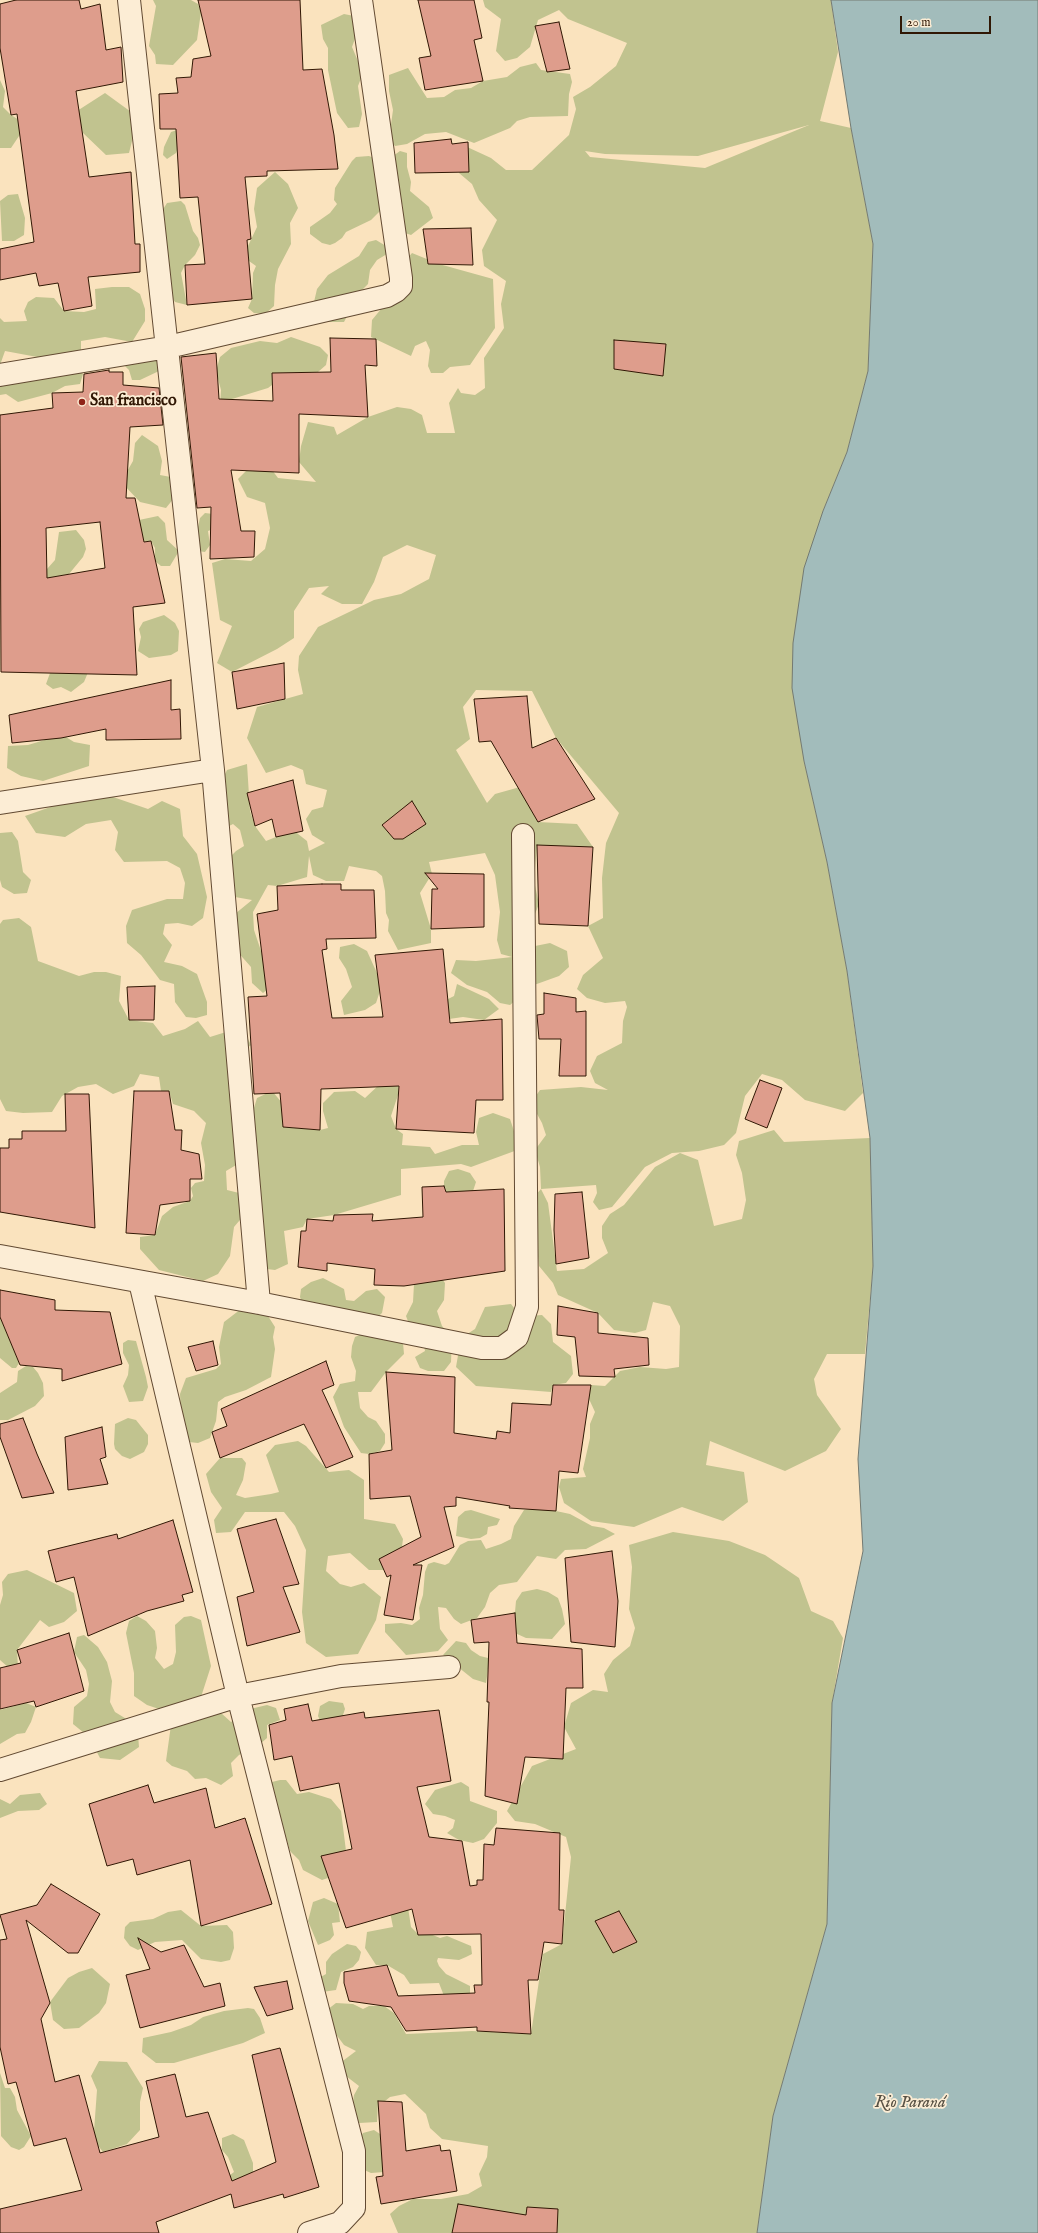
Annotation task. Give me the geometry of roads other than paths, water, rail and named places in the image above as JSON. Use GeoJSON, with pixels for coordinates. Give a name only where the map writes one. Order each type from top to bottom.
{"type":"FeatureCollection","features":[{"type":"Feature","properties":{"kind":"street"},"geometry":{"type":"LineString","coordinates":[[129,0],[213,770],[259,1303]]}},
{"type":"Feature","properties":{"kind":"street"},"geometry":{"type":"LineString","coordinates":[[0,375],[168,347],[387,296],[401,286],[361,0]]}},
{"type":"Feature","properties":{"kind":"street"},"geometry":{"type":"LineString","coordinates":[[0,803],[213,770]]}},
{"type":"Feature","properties":{"kind":"street"},"geometry":{"type":"LineString","coordinates":[[0,1256],[259,1303],[482,1348],[502,1348],[518,1337],[527,1307],[523,835]]}},
{"type":"Feature","properties":{"kind":"street"},"geometry":{"type":"LineString","coordinates":[[140,1282],[238,1696],[354,2151],[354,2208],[340,2223],[309,2233]]}},
{"type":"Feature","properties":{"kind":"street"},"geometry":{"type":"LineString","coordinates":[[0,1770],[238,1696],[341,1676],[449,1667]]}},
{"type":"Feature","properties":{"kind":"water","name":"Rio Paraná"},"geometry":{"type":"Polygon","coordinates":[[[831,0],[1038,0],[1038,2233],[757,2233],[773,2116],[827,1924],[832,1703],[863,1551],[858,1459],[873,1266],[870,1138],[847,971],[827,862],[804,761],[792,688],[793,643],[804,568],[823,511],[847,452],[868,371],[873,244],[851,128],[831,0]]]}},
{"type":"Feature","properties":{"kind":"place","name":"San francisco"},"geometry":{"type":"Point","coordinates":[82,402]}}]}
